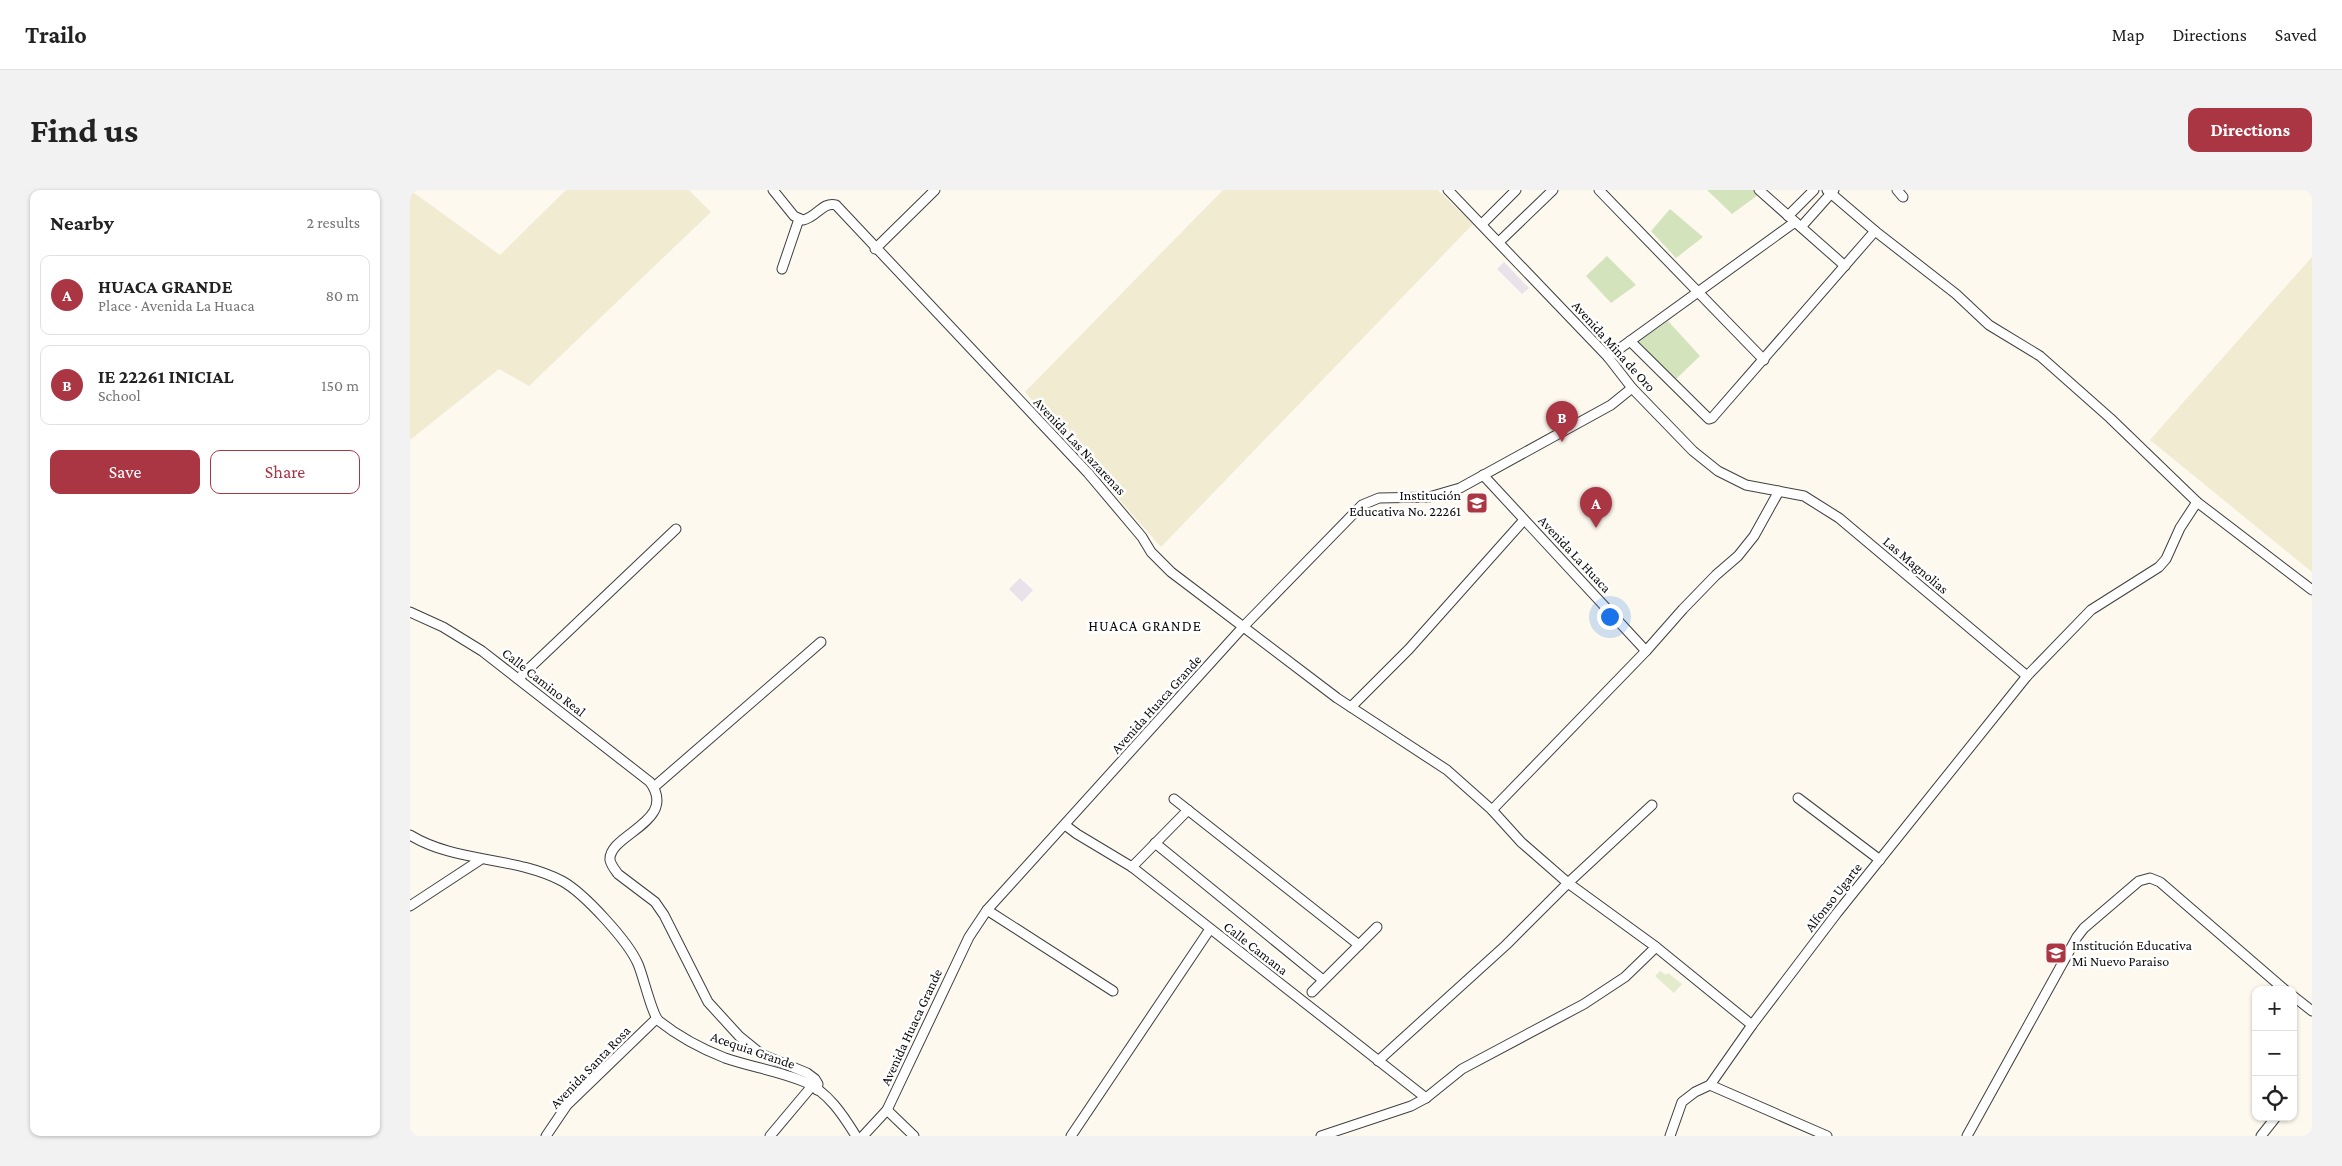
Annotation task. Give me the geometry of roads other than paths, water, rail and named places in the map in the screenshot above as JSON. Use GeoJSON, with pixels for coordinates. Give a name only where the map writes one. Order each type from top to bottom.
{"type":"FeatureCollection","features":[{"type":"Feature","properties":{"kind":"street"},"geometry":{"type":"LineString","coordinates":[[773,190],[801,220],[782,269]]}},
{"type":"Feature","properties":{"kind":"street"},"geometry":{"type":"LineString","coordinates":[[875,249],[935,190]]}},
{"type":"Feature","properties":{"kind":"street","name":"Avenida Mina de Oro"},"geometry":{"type":"LineString","coordinates":[[1448,190],[1500,242],[1608,357],[1632,388],[1693,451],[1718,471],[1746,485],[1779,491]]}},
{"type":"Feature","properties":{"kind":"street"},"geometry":{"type":"LineString","coordinates":[[1482,224],[1516,190]]}},
{"type":"Feature","properties":{"kind":"street"},"geometry":{"type":"LineString","coordinates":[[1500,242],[1553,190]]}},
{"type":"Feature","properties":{"kind":"street"},"geometry":{"type":"LineString","coordinates":[[1599,190],[1764,360]]}},
{"type":"Feature","properties":{"kind":"street"},"geometry":{"type":"LineString","coordinates":[[1759,190],[1845,266]]}},
{"type":"Feature","properties":{"kind":"street"},"geometry":{"type":"LineString","coordinates":[[1795,222],[1814,190]]}},
{"type":"Feature","properties":{"kind":"street"},"geometry":{"type":"LineString","coordinates":[[1608,357],[1795,222],[1831,191],[1875,231],[1956,294],[1989,325],[2040,356],[2110,418],[2198,502],[2312,590]]}},
{"type":"Feature","properties":{"kind":"street","name":"Avenida Las Nazarenas"},"geometry":{"type":"LineString","coordinates":[[801,220],[811,217],[826,205],[834,204],[1088,473],[1142,537],[1160,562],[1243,627],[1351,707],[1447,770],[1492,810],[1521,842],[1568,883],[1656,947],[1752,1025]]}},
{"type":"Feature","properties":{"kind":"street"},"geometry":{"type":"LineString","coordinates":[[1630,341],[1709,419],[1712,418],[1875,231]]}},
{"type":"Feature","properties":{"kind":"street","name":"Avenida Huaca Grande"},"geometry":{"type":"LineString","coordinates":[[863,1136],[887,1110],[969,937],[987,910],[1243,627],[1362,504],[1379,498],[1429,497],[1460,488],[1611,405],[1632,388]]}},
{"type":"Feature","properties":{"kind":"street","name":"Avenida La Huaca"},"geometry":{"type":"LineString","coordinates":[[1483,475],[1646,651]]}},
{"type":"Feature","properties":{"kind":"street"},"geometry":{"type":"LineString","coordinates":[[1492,810],[1646,651],[1683,608],[1716,574],[1738,556],[1754,536],[1779,491]]}},
{"type":"Feature","properties":{"kind":"street","name":"Las Magnolias"},"geometry":{"type":"LineString","coordinates":[[1779,491],[1804,496],[1839,518],[2027,676]]}},
{"type":"Feature","properties":{"kind":"street","name":"Alfonso Ugarte"},"geometry":{"type":"LineString","coordinates":[[1670,1136],[1682,1102],[1694,1092],[1710,1085],[1752,1025],[1880,860],[2027,676],[2091,610],[2159,567],[2166,559],[2180,528],[2198,502]]}},
{"type":"Feature","properties":{"kind":"street"},"geometry":{"type":"LineString","coordinates":[[1351,707],[1409,649],[1524,520]]}},
{"type":"Feature","properties":{"kind":"street"},"geometry":{"type":"LineString","coordinates":[[518,679],[676,529]]}},
{"type":"Feature","properties":{"kind":"street","name":"Calle Camino Real"},"geometry":{"type":"LineString","coordinates":[[410,612],[443,626],[482,652],[654,787]]}},
{"type":"Feature","properties":{"kind":"street"},"geometry":{"type":"LineString","coordinates":[[770,1136],[818,1084],[807,1073],[761,1054],[738,1036],[708,1002],[664,915],[654,902],[618,874],[610,860],[621,842],[648,820],[654,811],[657,802],[654,787],[821,642]]}},
{"type":"Feature","properties":{"kind":"street"},"geometry":{"type":"LineString","coordinates":[[1798,798],[1880,860]]}},
{"type":"Feature","properties":{"kind":"street"},"geometry":{"type":"LineString","coordinates":[[1174,799],[1358,945]]}},
{"type":"Feature","properties":{"kind":"street"},"geometry":{"type":"LineString","coordinates":[[1378,1061],[1506,945],[1568,883],[1652,805]]}},
{"type":"Feature","properties":{"kind":"street"},"geometry":{"type":"LineString","coordinates":[[1132,868],[1188,810]]}},
{"type":"Feature","properties":{"kind":"street","name":"Calle Camana"},"geometry":{"type":"LineString","coordinates":[[1065,825],[1132,868],[1426,1098]]}},
{"type":"Feature","properties":{"kind":"street"},"geometry":{"type":"LineString","coordinates":[[410,835],[427,844],[480,860],[527,867],[563,882],[588,902],[615,930],[638,963],[656,1019]]}},
{"type":"Feature","properties":{"kind":"street"},"geometry":{"type":"LineString","coordinates":[[1155,843],[1323,980]]}},
{"type":"Feature","properties":{"kind":"street"},"geometry":{"type":"LineString","coordinates":[[410,906],[480,860]]}},
{"type":"Feature","properties":{"kind":"street"},"geometry":{"type":"LineString","coordinates":[[1967,1136],[2077,937],[2084,928],[2138,881],[2150,878],[2160,882],[2280,986]]}},
{"type":"Feature","properties":{"kind":"street"},"geometry":{"type":"LineString","coordinates":[[987,910],[1113,991]]}},
{"type":"Feature","properties":{"kind":"street"},"geometry":{"type":"LineString","coordinates":[[1312,992],[1377,927]]}},
{"type":"Feature","properties":{"kind":"street"},"geometry":{"type":"LineString","coordinates":[[1070,1136],[1210,929]]}},
{"type":"Feature","properties":{"kind":"street"},"geometry":{"type":"LineString","coordinates":[[1321,1136],[1411,1106],[1426,1098],[1462,1069],[1584,1004],[1624,977],[1656,947]]}},
{"type":"Feature","properties":{"kind":"street"},"geometry":{"type":"LineString","coordinates":[[2297,999],[2312,1011]]}},
{"type":"Feature","properties":{"kind":"street","name":"Acequia Grande"},"geometry":{"type":"LineString","coordinates":[[656,1019],[698,1045],[724,1057],[805,1082],[838,1109],[856,1136]]}},
{"type":"Feature","properties":{"kind":"street","name":"Avenida Santa Rosa"},"geometry":{"type":"LineString","coordinates":[[546,1136],[567,1105],[656,1019]]}},
{"type":"Feature","properties":{"kind":"street"},"geometry":{"type":"LineString","coordinates":[[1710,1085],[1827,1136]]}},
{"type":"Feature","properties":{"kind":"street"},"geometry":{"type":"LineString","coordinates":[[887,1110],[914,1136]]}},
{"type":"Feature","properties":{"kind":"street"},"geometry":{"type":"LineString","coordinates":[[2261,1136],[2273,1121]]}},
{"type":"Feature","properties":{"kind":"place","name":"IE 22261 INICIAL"},"geometry":{"type":"Point","coordinates":[1562,442]}},
{"type":"Feature","properties":{"kind":"place","name":"Institución Educativa No. 22261"},"geometry":{"type":"Point","coordinates":[1477,503]}},
{"type":"Feature","properties":{"kind":"place","name":"HUACA GRANDE"},"geometry":{"type":"Point","coordinates":[1596,528]}},
{"type":"Feature","properties":{"kind":"place","name":"Institución Educativa Mi Nuevo Paraiso"},"geometry":{"type":"Point","coordinates":[2056,953]}},
{"type":"Feature","properties":{"kind":"district","name":"HUACA GRANDE"},"geometry":{"type":"Point","coordinates":[1145,626]}}]}
